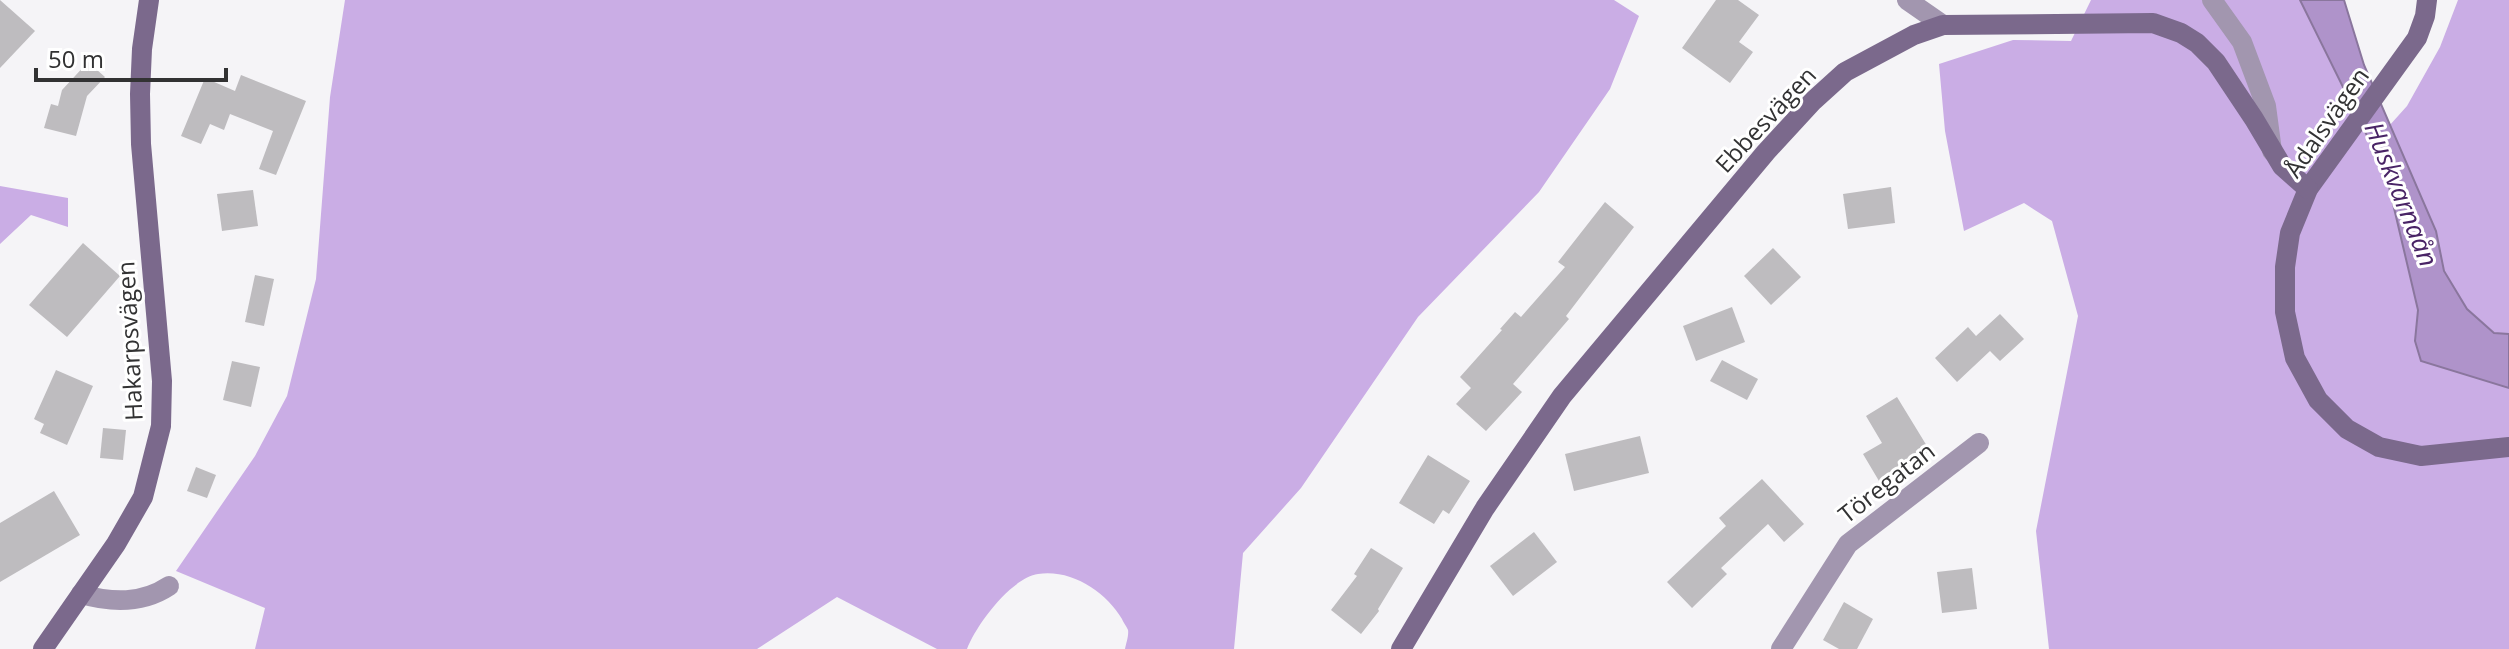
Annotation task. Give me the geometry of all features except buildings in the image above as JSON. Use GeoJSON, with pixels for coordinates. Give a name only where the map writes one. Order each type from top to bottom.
{"type":"FeatureCollection","features":[{"type":"Feature","properties":{"kind":"street","name":"Hakarpsvägen"},"geometry":{"type":"LineString","coordinates":[[43,649],[116,544],[143,497],[161,426],[162,381],[141,144],[142,49],[149,0]]}},
{"type":"Feature","properties":{"kind":"street"},"geometry":{"type":"LineString","coordinates":[[1907,0],[1943,25]]}},
{"type":"Feature","properties":{"kind":"street"},"geometry":{"type":"LineString","coordinates":[[2212,0],[2242,42],[2266,106],[2272,151]]}},
{"type":"Feature","properties":{"kind":"street","name":"Ådalsvägen"},"geometry":{"type":"LineString","coordinates":[[2427,0],[2417,38],[2308,189],[2290,233],[2285,267],[2285,312],[2295,358],[2318,400],[2347,429],[2379,447],[2421,456],[2509,447]]}},
{"type":"Feature","properties":{"kind":"street","name":"Ebbesvägen"},"geometry":{"type":"LineString","coordinates":[[1401,649],[1485,508],[1562,396],[1766,152],[1813,101],[1845,72],[1914,35],[1943,25],[2153,23],[2181,33],[2197,43],[2216,62],[2282,166],[2308,189]]}},
{"type":"Feature","properties":{"kind":"street","name":"Töregatan"},"geometry":{"type":"LineString","coordinates":[[1781,649],[1848,544],[1979,443]]}},
{"type":"Feature","properties":{"kind":"street"},"geometry":{"type":"LineString","coordinates":[[81,594],[130,602],[158,594],[169,586]]}},
{"type":"Feature","properties":{"kind":"shaded area"},"geometry":{"type":"Polygon","coordinates":[[[345,0],[1614,0],[1639,16],[1610,89],[1539,192],[1418,317],[1301,488],[1243,553],[1234,649],[1125,649],[1128,629],[1107,600],[1087,584],[1051,573],[1028,577],[1006,593],[986,616],[967,649],[937,649],[837,597],[757,649],[255,649],[265,608],[176,571],[255,456],[287,396],[316,279],[330,97],[345,0]]]}},
{"type":"Feature","properties":{"kind":"shaded area"},"geometry":{"type":"Polygon","coordinates":[[[2091,0],[2300,0],[2386,174],[2418,310],[2415,341],[2421,361],[2509,388],[2509,649],[2049,649],[2036,531],[2078,316],[2052,221],[2024,203],[1964,231],[1945,131],[1939,64],[2013,40],[2071,41],[2091,0]]]}},
{"type":"Feature","properties":{"kind":"shaded area"},"geometry":{"type":"Polygon","coordinates":[[[2458,0],[2509,0],[2509,334],[2495,333],[2467,309],[2444,271],[2436,231],[2389,126],[2407,106],[2440,47],[2458,0]]]}},
{"type":"Feature","properties":{"kind":"shaded area"},"geometry":{"type":"Polygon","coordinates":[[[0,186],[68,198],[68,227],[31,215],[0,244],[0,186]]]}},
{"type":"Feature","properties":{"kind":"water","name":"Huskvarnaån"},"geometry":{"type":"Polygon","coordinates":[[[2300,0],[2344,0],[2364,65],[2436,231],[2444,271],[2467,309],[2494,333],[2509,334],[2509,388],[2421,361],[2415,341],[2418,310],[2386,174],[2300,0]]]}}]}
